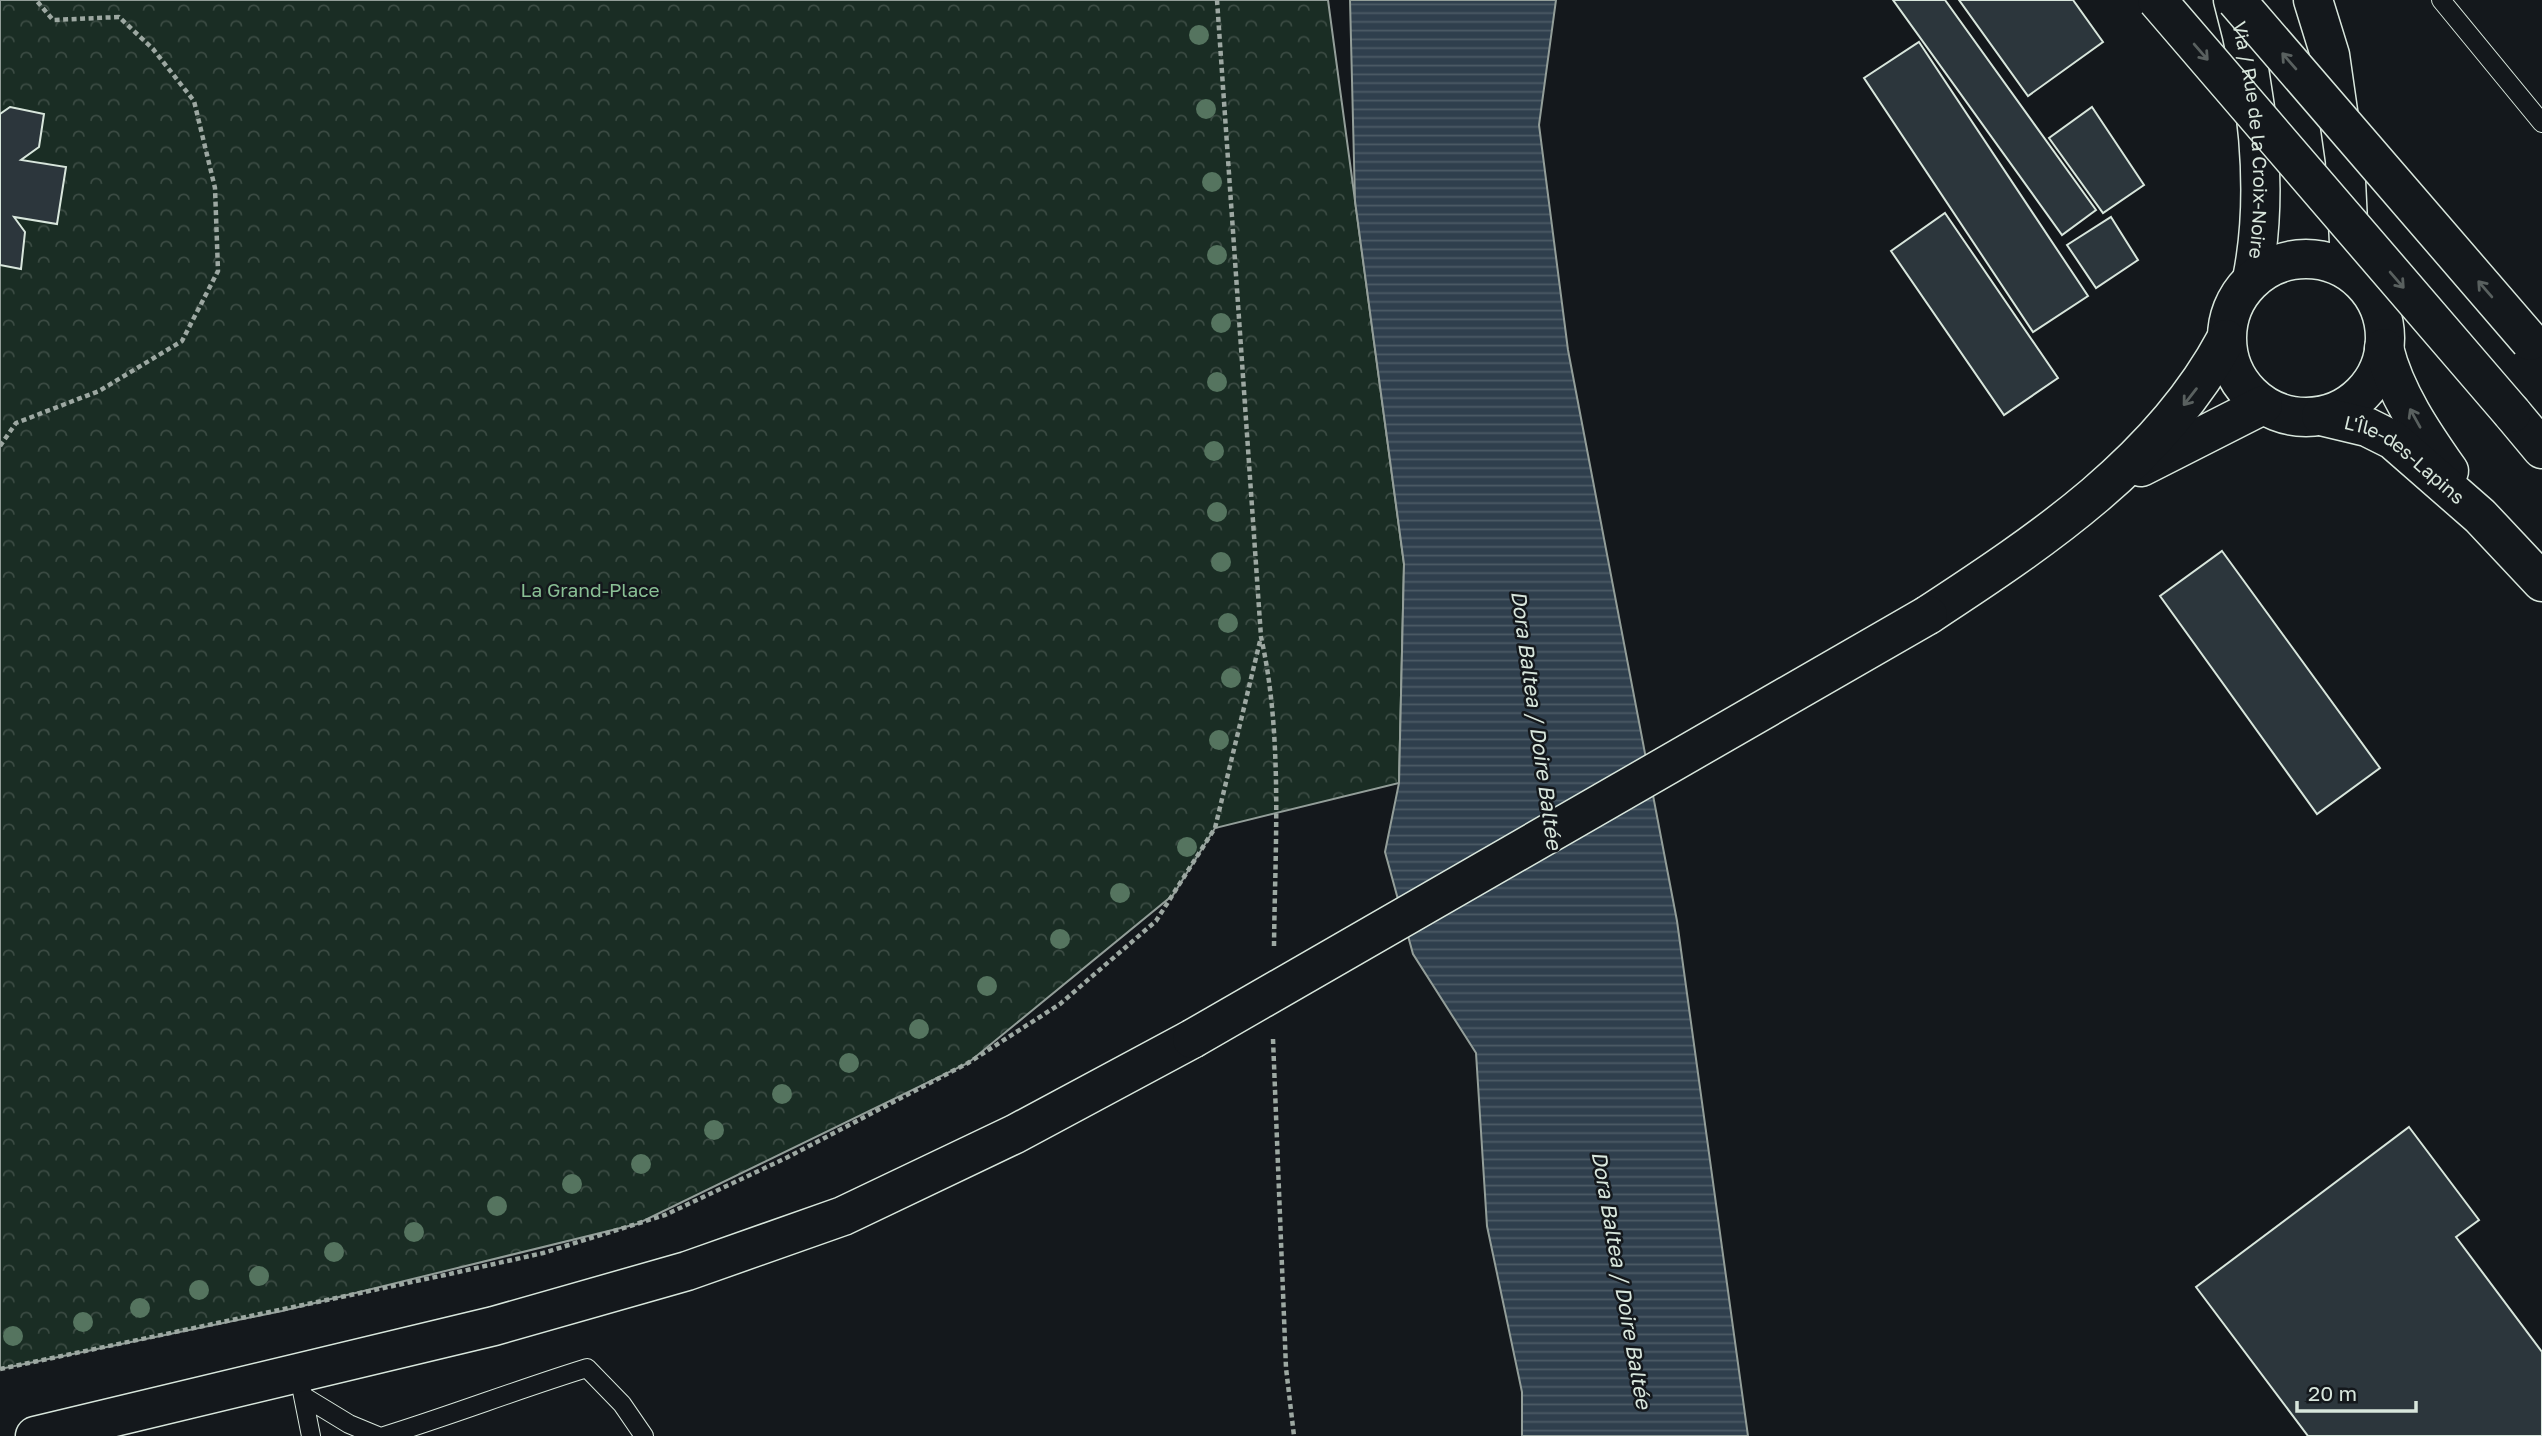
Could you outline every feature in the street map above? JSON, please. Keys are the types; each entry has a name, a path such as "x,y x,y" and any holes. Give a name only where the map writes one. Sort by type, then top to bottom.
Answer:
{"main road":[{"path":"2157,0 2542,449"},
{"path":"2235,0 2536,348"},
{"name":"Via / Rue de la Croix-Noire","path":"2235,0 2244,37 2259,166 2259,239 2252,279"},
{"path":"2313,0 2330,55 2345,160 2351,273"},
{"path":"2314,258 2333,263 2351,273 2365,285 2379,306 2385,329 2384,348 2376,374 2359,397 2342,409 2321,416 2303,417 2279,413 2263,405 2236,377 2229,358 2226,340 2233,304 2252,279 2270,267 2294,259 2314,258"},
{"path":"2098,493 2153,440 2192,396 2226,340"},
{"name":"L'Île-des-Lapins","path":"2384,348 2390,373 2427,440 2480,516"},
{"path":"35,1436 301,1385 688,1271 843,1216 1015,1134 1192,1039 1928,615 1983,579 2098,493 2164,453 2263,405"},
{"name":"L'Île-des-Lapins","path":"2321,416 2367,427 2393,440 2480,516 2542,582"}],"lane":[{"path":"2441,0 2542,123"},
{"path":"384,1436 439,1419 502,1394 587,1368 622,1404 644,1436"},
{"path":"301,1385 311,1436"},
{"path":"301,1385 349,1424 378,1436"}],"path":[{"path":"0,446 16,423 99,391 182,341 218,271 215,188 194,101 153,49 119,18 53,20 36,0"},
{"path":"1217,0 1261,637 1270,674 1274,751 1274,951"},
{"path":"0,1369 457,1273 542,1253 656,1218 786,1158 968,1063 1059,1004 1156,921 1215,828 1261,637"},
{"path":"1273,1034 1286,1368 1293,1436"}],"green space":[{"name":"La Grand-Place","path":"0,0 1328,0 1404,564 1399,783 1215,828 1173,895 968,1063 637,1224 282,1311 0,1369"}],"water":[{"name":"Dora Baltea / Doire Baltée","path":"1350,0 1556,0 1539,125 1568,350 1677,921 1748,1436 1522,1436 1522,1392 1487,1226 1476,1053 1413,954 1385,852 1399,783 1404,564 1355,201"}],"building":[{"path":"1893,0 1945,0 2096,210 2062,235"},
{"path":"1959,0 2073,0 2103,42 2028,96"},
{"path":"1919,42 2088,296 2033,332 1864,78"},
{"path":"10,107 44,114 39,147 21,160 66,167 57,224 14,217 25,232 21,269 0,265 0,114"},
{"path":"2092,107 2144,185 2103,213 2049,138"},
{"path":"1945,213 2058,378 2004,415 1891,251"},
{"path":"2111,217 2138,260 2096,288 2067,245"},
{"path":"2222,551 2380,768 2317,814 2160,596"},
{"path":"2409,1127 2479,1220 2456,1237 2542,1352 2542,1436 2308,1436 2196,1287"}]}
